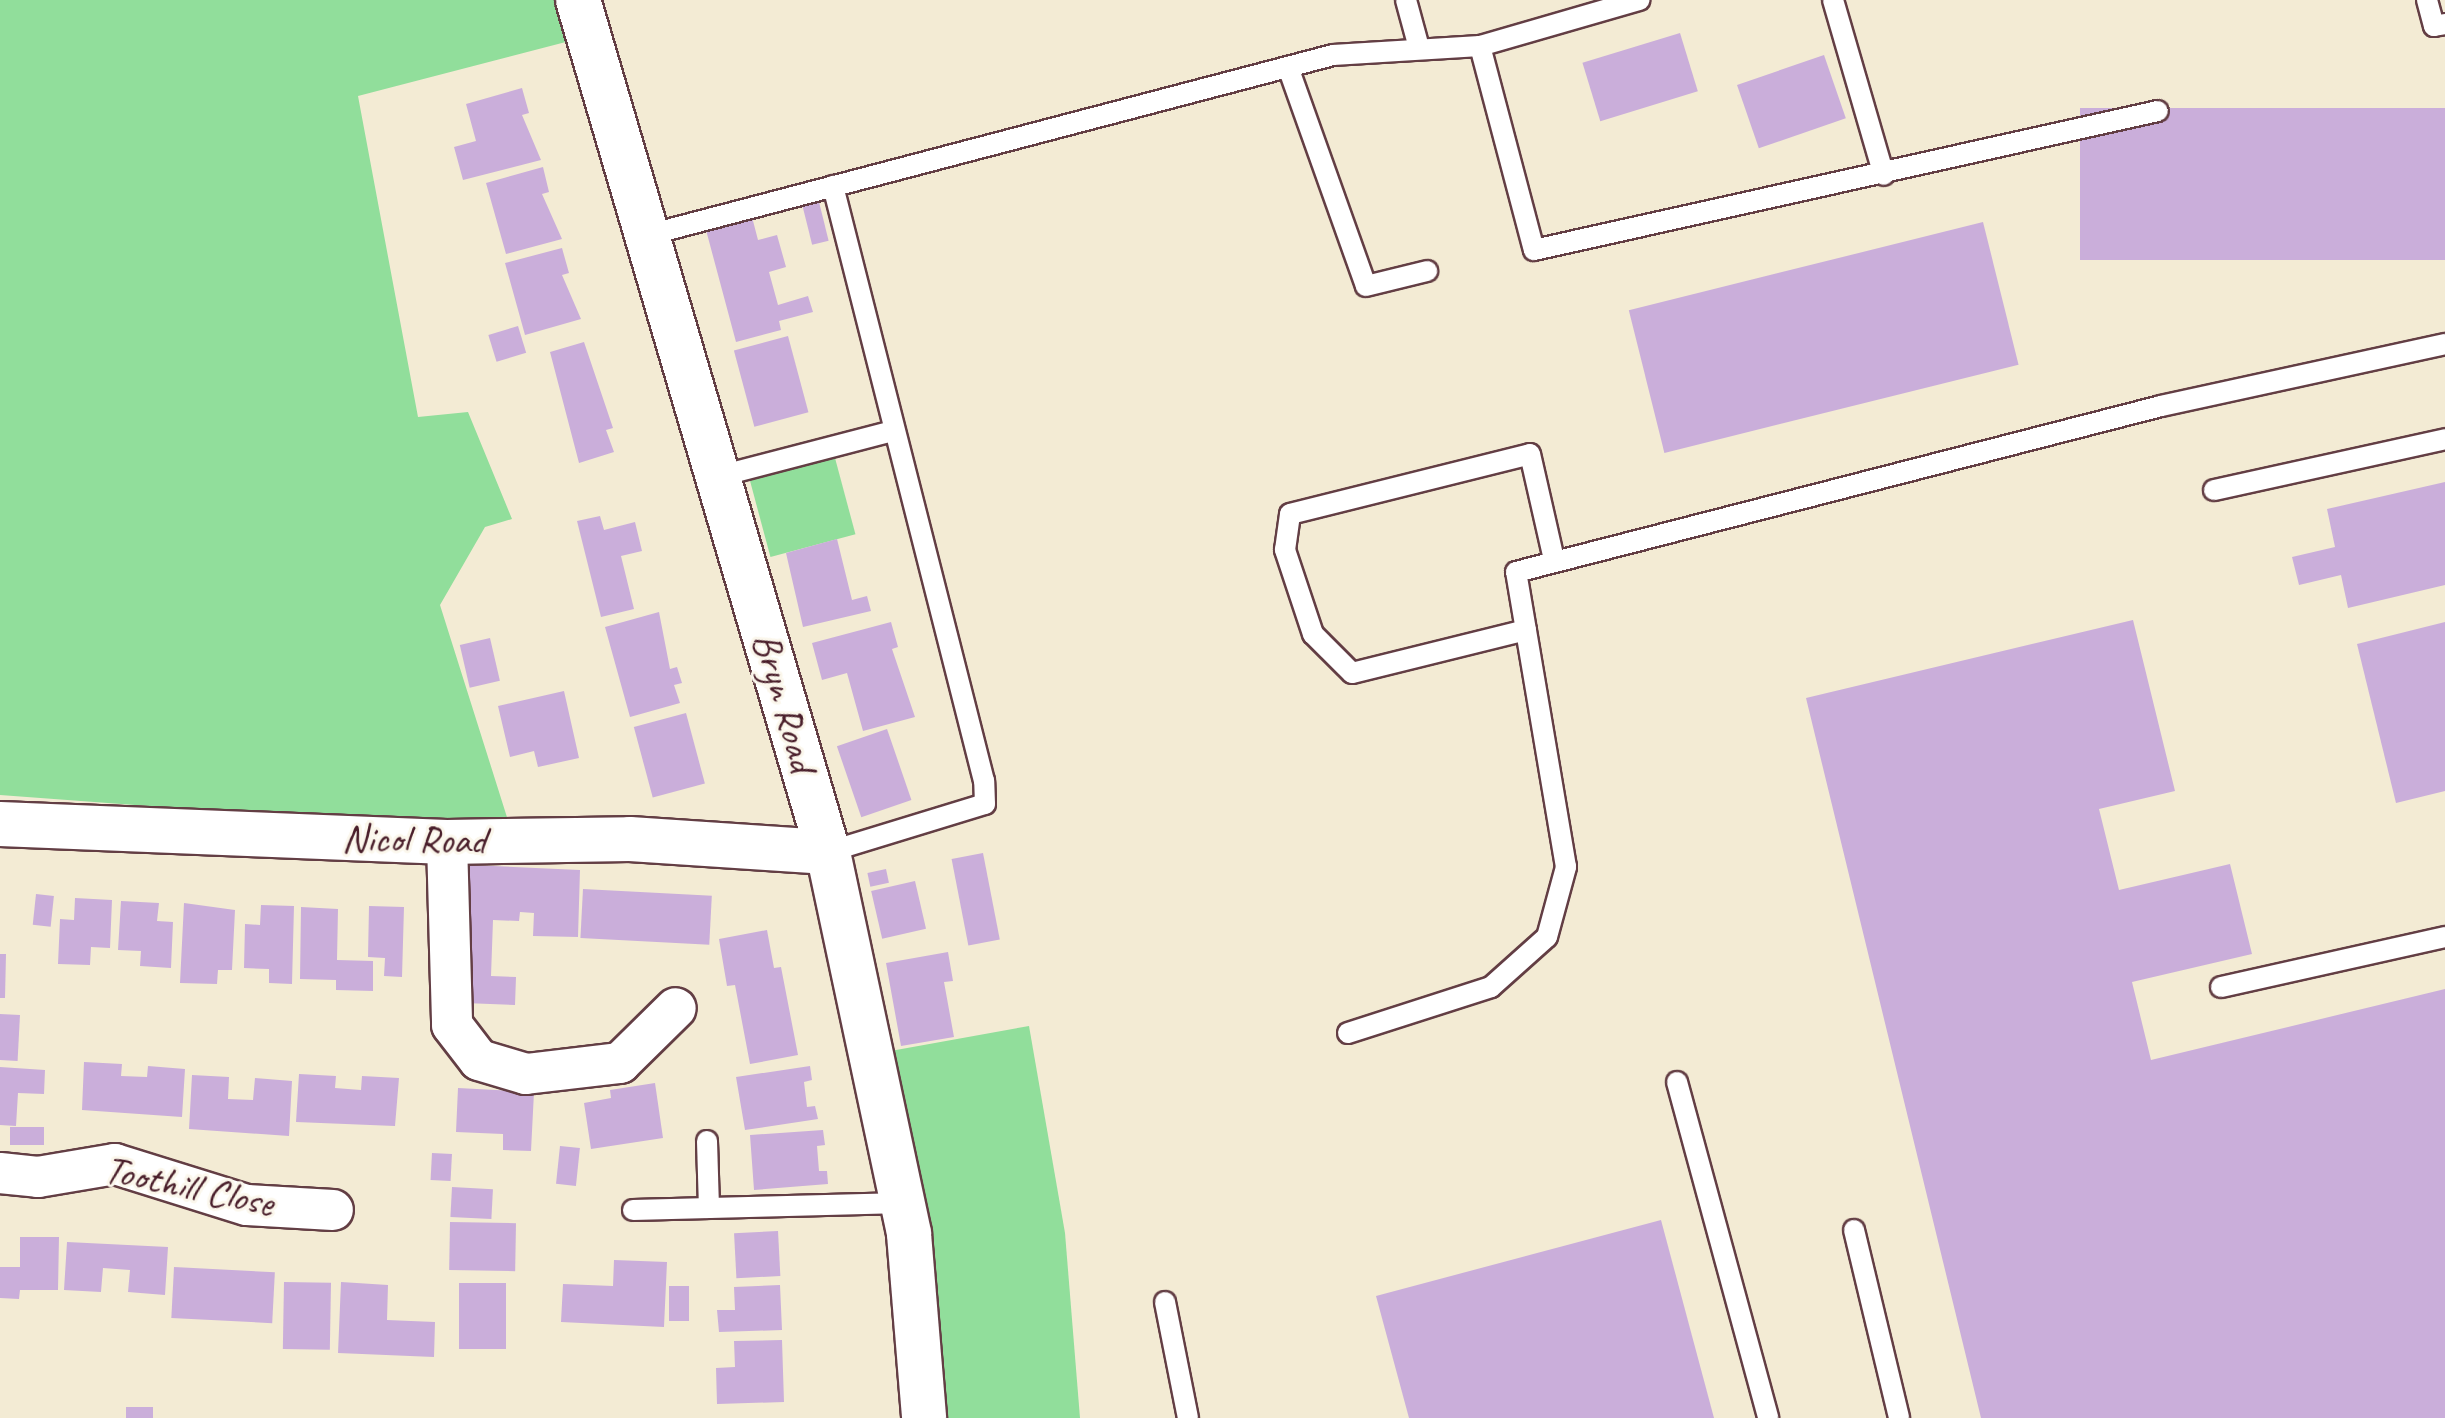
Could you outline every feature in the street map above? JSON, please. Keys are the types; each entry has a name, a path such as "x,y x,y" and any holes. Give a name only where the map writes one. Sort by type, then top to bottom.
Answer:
{"main road":[{"name":"Bryn Road","path":"578,0 828,852 903,1203 924,1418"},
{"name":"Nicol Road","path":"0,824 447,842 630,839 828,852"}],"street":[{"path":"447,842 452,1025 479,1060 526,1074 620,1063 676,1008"},
{"name":"Toothill Close","path":"0,1173 38,1177 115,1164 247,1205 336,1209"}],"lane":[{"path":"1406,0 1419,48"},
{"path":"648,235 1333,55 1480,46 1639,0"},
{"path":"1833,0 1884,175"},
{"path":"2427,0 2434,26 2445,24"},
{"path":"1480,46 1534,250 1884,175 2158,111"},
{"path":"1288,67 1366,286 1427,271"},
{"path":"828,852 985,804 984,781 833,186"},
{"path":"1348,1033 1491,987 1547,937 1566,867 1516,572 2161,406 2445,344"},
{"path":"720,476 893,431"},
{"path":"2214,490 2445,439"},
{"path":"1526,630 1352,673 1313,634 1285,550 1290,514 1530,454 1554,560"},
{"path":"2221,987 2445,937"},
{"path":"1677,1082 1768,1418"},
{"path":"707,1141 709,1208"},
{"path":"633,1210 903,1203"},
{"path":"1854,1230 1899,1418"},
{"path":"1165,1302 1188,1418"}],"green space":[{"path":"0,0 567,0 585,37 358,96 418,417 468,412 512,519 485,527 440,605 512,833 0,795"},
{"path":"835,458 855,534 770,557 750,481"},
{"path":"1029,1026 1065,1233 1080,1418 932,1418 885,1052"}],"building":[{"path":"1680,33 1698,91 1600,121 1582,63"},
{"path":"1824,55 1846,118 1759,148 1737,85"},
{"path":"522,88 529,113 522,115 541,160 463,180 454,147 476,141 466,104"},
{"path":"2080,108 2445,108 2445,260 2080,260"},
{"path":"543,167 549,192 542,194 562,239 506,254 486,183"},
{"path":"818,198 829,241 812,245 802,202"},
{"path":"752,217 758,240 777,235 786,267 769,272 778,305 808,296 813,312 779,321 781,330 736,342 706,230"},
{"path":"1983,222 2019,365 1664,453 1629,310"},
{"path":"562,248 569,273 562,275 581,319 525,335 505,263"},
{"path":"518,326 526,353 497,362 488,335"},
{"path":"788,336 808,412 754,427 734,350"},
{"path":"584,342 613,428 606,430 614,452 579,463 550,352"},
{"path":"2445,482 2445,585 2348,608 2341,575 2299,585 2292,557 2335,547 2327,509"},
{"path":"600,516 604,530 635,522 642,551 621,556 634,609 601,617 577,521"},
{"path":"837,539 852,600 867,596 871,611 803,627 786,553"},
{"path":"659,612 670,669 677,667 682,683 674,685 680,703 630,717 605,627"},
{"path":"2133,620 2175,791 2099,809 2119,890 2230,864 2252,954 2132,982 2151,1060 2445,989 2445,1418 1981,1418 1806,698"},
{"path":"891,622 898,647 892,649 915,717 863,731 847,673 822,680 812,643"},
{"path":"2445,622 2445,791 2396,803 2357,644"},
{"path":"490,638 500,681 470,688 460,645"},
{"path":"564,691 579,758 538,767 534,751 510,757 498,706"},
{"path":"686,713 705,784 653,797 634,727"},
{"path":"887,729 911,800 861,817 837,746"},
{"path":"983,853 1000,939 968,945 952,859"},
{"path":"470,865 580,870 578,937 533,936 534,913 520,912 519,921 493,920 491,976 516,977 515,1005 464,1003"},
{"path":"886,869 889,883 870,887 867,873"},
{"path":"915,881 926,929 882,939 871,891"},
{"path":"583,889 712,896 709,945 580,938"},
{"path":"36,894 54,896 51,927 33,925"},
{"path":"75,898 112,900 110,948 91,947 90,965 58,964 60,919 74,920"},
{"path":"121,901 159,903 157,921 173,922 171,968 140,966 141,951 118,950"},
{"path":"184,903 235,910 232,970 218,970 217,984 180,983"},
{"path":"261,905 294,906 292,984 269,983 269,969 244,968 245,924 260,925"},
{"path":"369,906 404,907 402,977 384,976 385,958 368,957"},
{"path":"301,907 338,909 337,960 373,961 373,991 336,990 336,980 300,979"},
{"path":"767,930 774,968 781,967 798,1055 750,1064 735,985 727,986 719,939"},
{"path":"948,952 953,981 944,982 954,1037 901,1046 886,963"},
{"path":"0,954 6,954 5,998 0,998"},
{"path":"0,1014 20,1015 18,1061 0,1060"},
{"path":"84,1062 122,1064 121,1076 147,1077 148,1066 185,1069 182,1117 82,1110"},
{"path":"810,1066 812,1080 804,1082 807,1107 815,1106 818,1119 745,1130 736,1077"},
{"path":"0,1067 45,1070 44,1094 18,1093 16,1126 0,1125"},
{"path":"299,1074 336,1076 335,1088 361,1090 362,1076 399,1078 395,1126 296,1122"},
{"path":"192,1075 229,1077 228,1099 253,1100 255,1078 292,1081 289,1136 189,1129"},
{"path":"655,1083 663,1138 591,1149 584,1103 611,1098 610,1090"},
{"path":"458,1088 534,1092 531,1151 503,1150 503,1134 456,1132"},
{"path":"10,1127 44,1127 44,1145 10,1145"},
{"path":"823,1130 825,1145 817,1146 819,1171 827,1171 828,1184 754,1190 750,1135"},
{"path":"560,1146 580,1148 576,1186 556,1184"},
{"path":"432,1153 452,1154 451,1181 431,1180"},
{"path":"452,1187 493,1189 491,1219 450,1217"},
{"path":"1661,1220 1714,1418 1409,1418 1376,1296"},
{"path":"450,1222 516,1223 515,1271 449,1270"},
{"path":"778,1231 780,1276 736,1278 734,1233"},
{"path":"20,1237 59,1237 58,1290 20,1290 19,1299 0,1298 0,1267 20,1267"},
{"path":"67,1242 168,1247 165,1295 128,1292 130,1270 103,1268 101,1292 64,1290"},
{"path":"614,1260 667,1262 664,1327 561,1322 563,1284 613,1286"},
{"path":"174,1267 275,1272 272,1323 171,1318"},
{"path":"284,1282 331,1283 330,1350 283,1349"},
{"path":"341,1282 388,1285 387,1320 435,1322 434,1357 338,1353"},
{"path":"459,1283 506,1283 506,1349 459,1349"},
{"path":"780,1285 782,1330 719,1332 717,1310 735,1310 734,1287"},
{"path":"669,1286 689,1286 689,1321 669,1321"},
{"path":"782,1340 784,1402 717,1404 716,1368 735,1367 734,1341"},
{"path":"126,1407 153,1407 153,1418 126,1418"}]}
